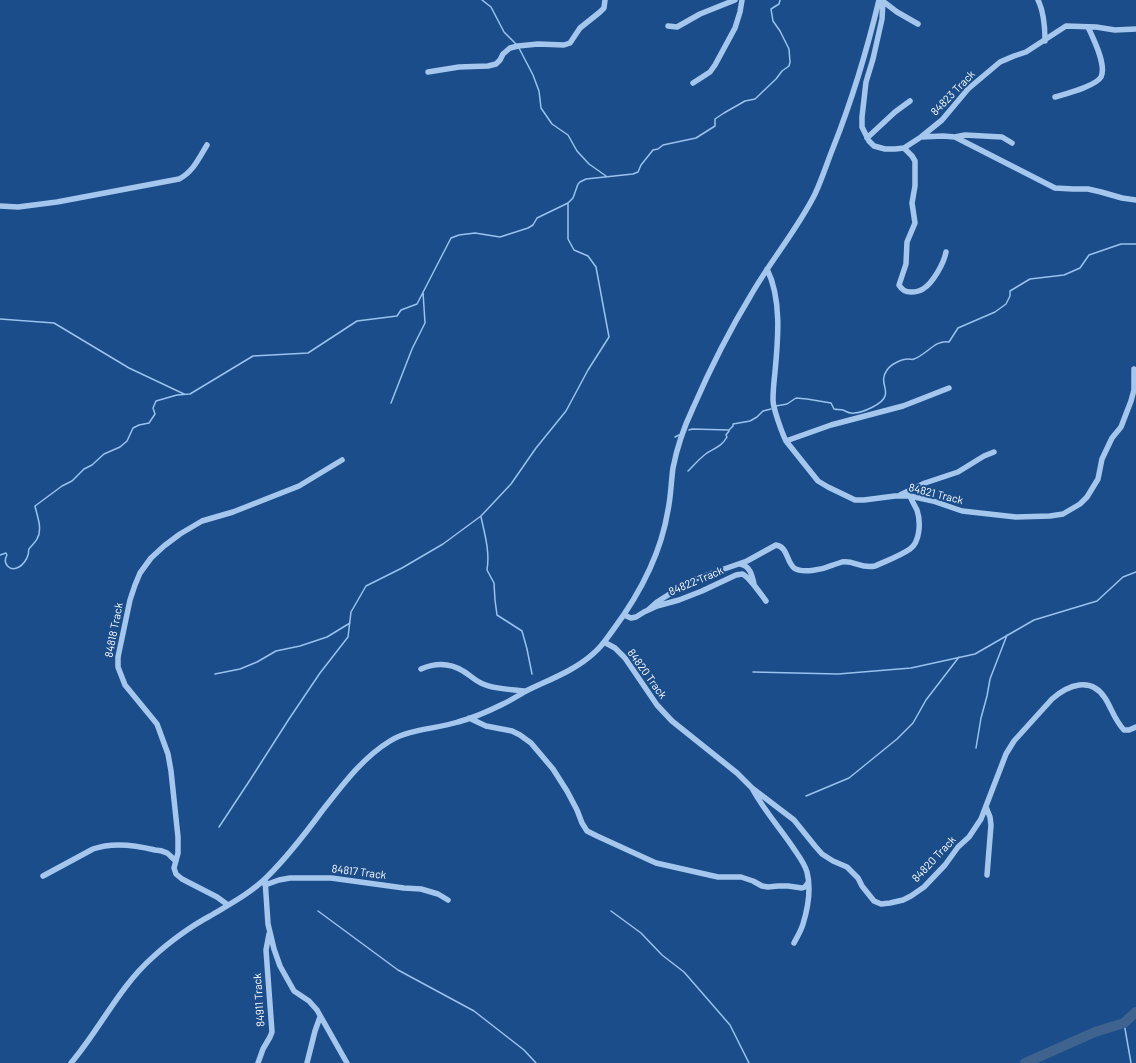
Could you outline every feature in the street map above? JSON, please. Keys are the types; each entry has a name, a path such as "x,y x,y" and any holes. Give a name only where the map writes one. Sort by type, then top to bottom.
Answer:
{"street":[{"path":"428,72 459,67 488,66 496,64 503,54 510,48 518,46 538,44 564,45 570,43 580,28 604,8 605,0"},
{"path":"668,26 677,27 705,12 735,0"},
{"path":"693,83 710,72 715,66 735,28 742,0"},
{"path":"1038,0 1044,19 1045,41"},
{"path":"882,1 918,24"},
{"path":"882,1 882,19 866,82 862,109 862,126 867,138 874,146 885,149 904,148 915,161 915,186 912,204 915,222 907,242 906,264 899,285 901,288 904,291 912,292 920,291 925,288 939,269 945,258 946,252"},
{"path":"71,1063 93,1035 121,993 153,956 187,930 265,882 347,779 369,757 389,741 404,734 458,722 501,706 526,691 576,666 595,653 604,642 624,615 653,564 661,541 668,511 673,470 681,438 692,410 752,292 789,237 817,190 842,126 872,26 882,1"},
{"name":"84823 Track","path":"904,148 921,137 942,120 968,89 1000,62 1026,52 1066,26 1116,30 1136,29"},
{"path":"1055,97 1089,86 1101,78 1102,63 1088,27"},
{"path":"867,138 895,112 910,101"},
{"path":"921,137 955,137 965,135 1002,137 1012,143"},
{"path":"955,137 1055,188 1088,189 1136,200"},
{"path":"0,206 18,207 57,202 180,179 193,168 207,145"},
{"name":"84821 Track","path":"767,269 773,284 777,310 777,357 773,401 782,434 818,481 855,500 910,496 932,501 962,511 1016,517 1063,514 1080,504 1087,497 1098,479 1102,459 1112,438 1121,426 1131,402 1134,390 1134,369"},
{"path":"786,441 831,425 903,406 949,388"},
{"path":"1131,402 1136,397"},
{"path":"900,496 925,483 958,472 984,456 994,452"},
{"name":"84818 Track","path":"228,905 218,897 182,879 176,874 174,868 178,853 177,828 168,754 157,724 124,684 118,667 119,650 130,600 140,573 151,558 180,534 202,521 233,512 299,486 342,460"},
{"path":"648,610 657,602 690,581 739,564 776,545 784,549 791,564 795,568 801,570 812,570 832,566 842,562 850,562 864,567 875,566 909,550 917,537 919,523 917,511 910,496"},
{"path":"739,564 743,564 749,568 754,584"},
{"name":"84822 Track","path":"624,615 631,618 636,617 648,610 696,594 736,575 742,574 754,584 766,602"},
{"name":"84820 Track","path":"604,642 615,648 624,658 657,706 672,721 737,773 752,788 794,820 822,854 847,867 858,878 862,886 874,901 881,904 903,900 924,887 945,865 958,847 969,837 975,829 986,807 1006,754 1014,741 1057,694 1081,684 1097,688 1106,698 1114,716 1124,730 1129,730 1136,727"},
{"path":"421,669 428,666 450,665 477,681 489,686 526,691"},
{"path":"469,718 486,726 512,731 531,742 553,769 567,791 587,831 597,836 656,863 718,877 741,877 768,887 778,886 802,888 808,883"},
{"path":"752,788 761,804 803,863 807,872 809,892 803,924 794,944"},
{"path":"986,807 991,825 987,874"},
{"path":"43,876 93,849 108,845 132,846 158,850 168,853 176,861"},
{"name":"84817 Track","path":"265,882 290,878 331,878 421,889 438,894 448,900"},
{"path":"265,882 270,934 280,966 294,991 309,1001 317,1010 347,1063"},
{"name":"84911 Track","path":"258,1063 262,1049 272,1032 266,950 270,934"},
{"path":"307,1063 320,1017"}],"waterway":[{"path":"482,0 491,7 504,32 517,45"},
{"path":"0,555 6,553 6,564 10,568 16,568 22,565 25,562 29,549 36,540 40,531 35,506 62,486 72,481 84,469 92,465 104,454 120,447 127,441 133,428 149,423 155,414 153,408 156,401 177,395 190,394 253,356 308,353 357,321 397,316 401,310 417,304 451,238 459,235 475,233 500,237 528,228 533,225 537,218 568,203 573,198 580,182 586,179 633,174 638,172 641,165 653,150 658,149 663,145 696,138 715,126 715,119 724,113 745,101 755,99 776,79 782,71 789,66 789,49 773,21 771,9 779,4 780,0"},
{"path":"519,48 533,75 539,91 541,108 552,124 568,135 577,151 589,164 606,176"},
{"path":"219,827 320,673 348,637 351,612 366,586 402,568 443,544 481,516 511,484 536,448 566,411 588,370 609,337 596,267 588,256 574,250 568,239 568,203"},
{"path":"776,406 787,404 796,398 831,403 834,409 850,413 858,413 867,410 880,402 885,396 884,378 887,370 891,366 897,362 918,357 935,345 949,342 958,328 995,312 1006,304 1010,296 1010,291 1030,279 1064,275 1080,268 1089,255 1121,244 1136,244"},
{"path":"391,403 412,349 425,323 423,292"},
{"path":"0,319 54,323 129,368 184,394"},
{"path":"689,430 729,430 733,424 750,421 763,411 771,409"},
{"path":"688,471 699,459 723,443 729,430"},
{"path":"675,437 679,435"},
{"path":"481,517 487,550 487,570 494,583 497,615 522,631 532,674"},
{"path":"753,672 838,674 911,668 975,654 1034,620 1097,601 1123,577 1136,572"},
{"path":"215,674 240,669 257,662 276,651 300,646 327,637 350,623"},
{"path":"976,748 990,679 1007,635"},
{"path":"806,796 849,778 897,739 913,723 926,700 959,657"},
{"path":"318,911 398,970 474,1011 524,1050 536,1063"},
{"path":"611,911 641,933 662,955 684,972 730,1025 749,1063"},
{"path":"1025,1063 1095,1032 1124,1023 1136,1012"},
{"path":"1124,1023 1131,1063"}]}
